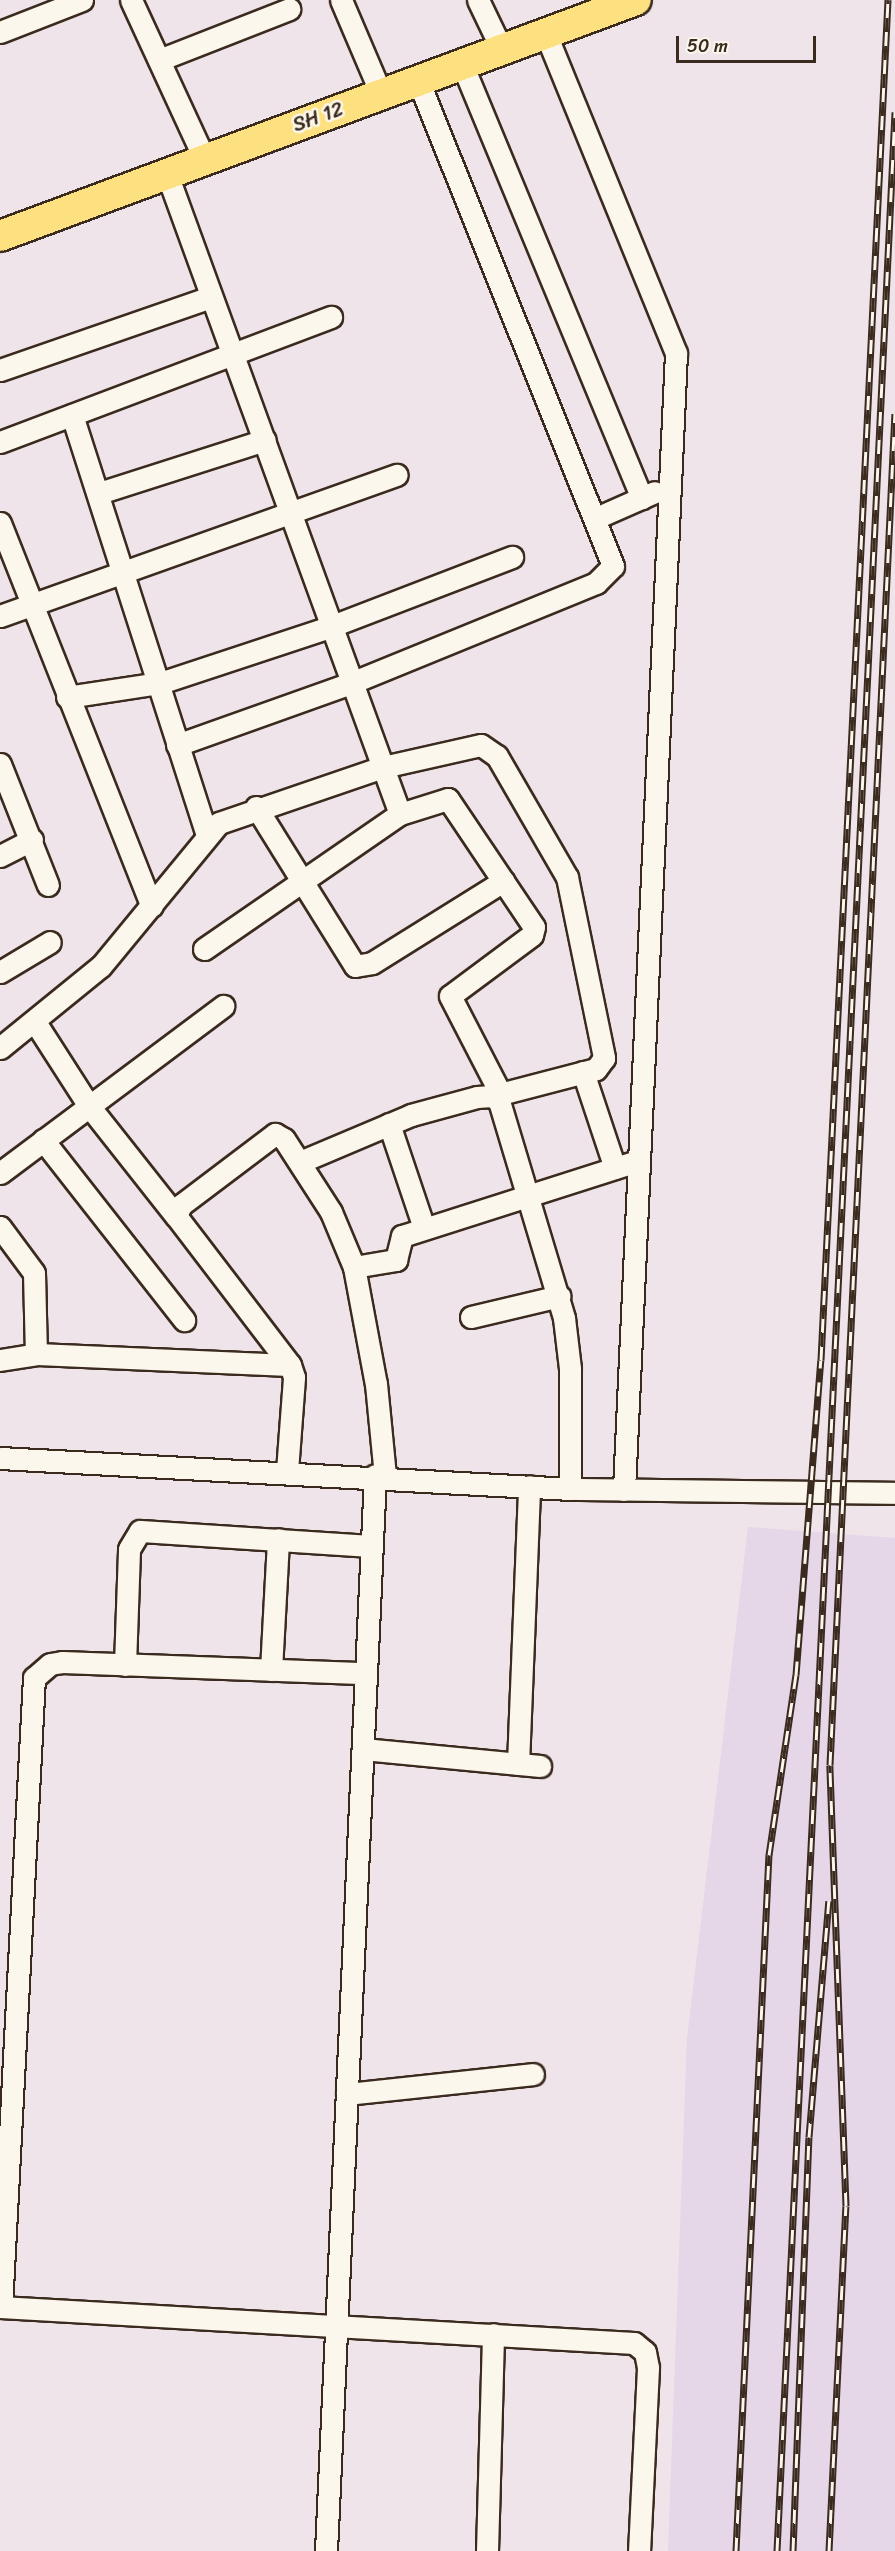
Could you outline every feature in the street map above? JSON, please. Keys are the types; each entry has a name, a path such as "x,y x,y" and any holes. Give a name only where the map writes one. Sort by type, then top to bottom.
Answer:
{"highway":[{"name":"SH 12","path":"0,236 204,158 636,0"}],"street":[{"path":"0,32 82,0"},
{"path":"130,0 204,158"},
{"path":"341,0 381,94"},
{"path":"478,0 501,50"},
{"path":"159,60 289,9"},
{"path":"545,32 675,341 624,1490"},
{"path":"462,64 642,498"},
{"path":"177,746 351,683 606,577 613,566 596,518 418,80"},
{"path":"167,174 232,355 293,513 351,683 400,814"},
{"path":"0,370 211,297"},
{"path":"0,442 331,317"},
{"path":"72,416 124,568 177,746 207,835"},
{"path":"99,493 265,440"},
{"path":"0,616 124,568 293,513 397,475"},
{"path":"596,518 669,486"},
{"path":"0,523 67,697 152,906"},
{"path":"67,697 160,683 332,626 512,557"},
{"path":"0,1048 35,1022 101,966 152,906 207,835 232,815 383,766 481,745 496,756 550,844 570,888 604,1058 601,1066 389,1124 300,1162"},
{"path":"1,767 48,885"},
{"path":"204,949 303,878 400,814 448,799 531,919 532,935 481,969 449,1002 502,1109 526,1196 560,1296 570,1368 570,1489"},
{"path":"256,807 303,878 348,958 363,968 503,881"},
{"path":"0,856 32,840"},
{"path":"0,972 50,942"},
{"path":"0,1173 223,1006"},
{"path":"35,1022 88,1106 290,1365 294,1377 288,1471"},
{"path":"583,1072 615,1168"},
{"path":"389,1124 424,1228"},
{"path":"176,1216 181,1205 271,1136 284,1139 331,1212 354,1267 376,1384 380,1475 372,1546 326,2551"},
{"path":"44,1140 184,1320"},
{"path":"354,1267 396,1260 399,1238 424,1228 637,1161"},
{"path":"0,1227 34,1273 36,1354"},
{"path":"471,1317 560,1296"},
{"path":"0,1360 36,1354 290,1365"},
{"path":"0,1458 380,1475 570,1489 895,1493"},
{"path":"518,1764 530,1486"},
{"path":"125,1665 129,1549 140,1531 372,1546"},
{"path":"271,1670 278,1539"},
{"path":"366,1673 50,1664 34,1678 30,1694 1,2307 493,2334 620,2338 645,2352 639,2551"},
{"path":"363,1749 540,1766"},
{"path":"347,2094 533,2074"},
{"path":"487,2551 493,2334"}],"shaded area":[{"path":"748,1527 895,1538 895,2551 668,2551 687,2039"}],"railway":[{"path":"736,2551 769,1855 796,1675 821,1360 888,0"},
{"path":"777,2551 895,112"},
{"path":"829,2551 846,2206 830,1765 895,414"},
{"path":"793,2551 809,2137 829,1901"}]}
